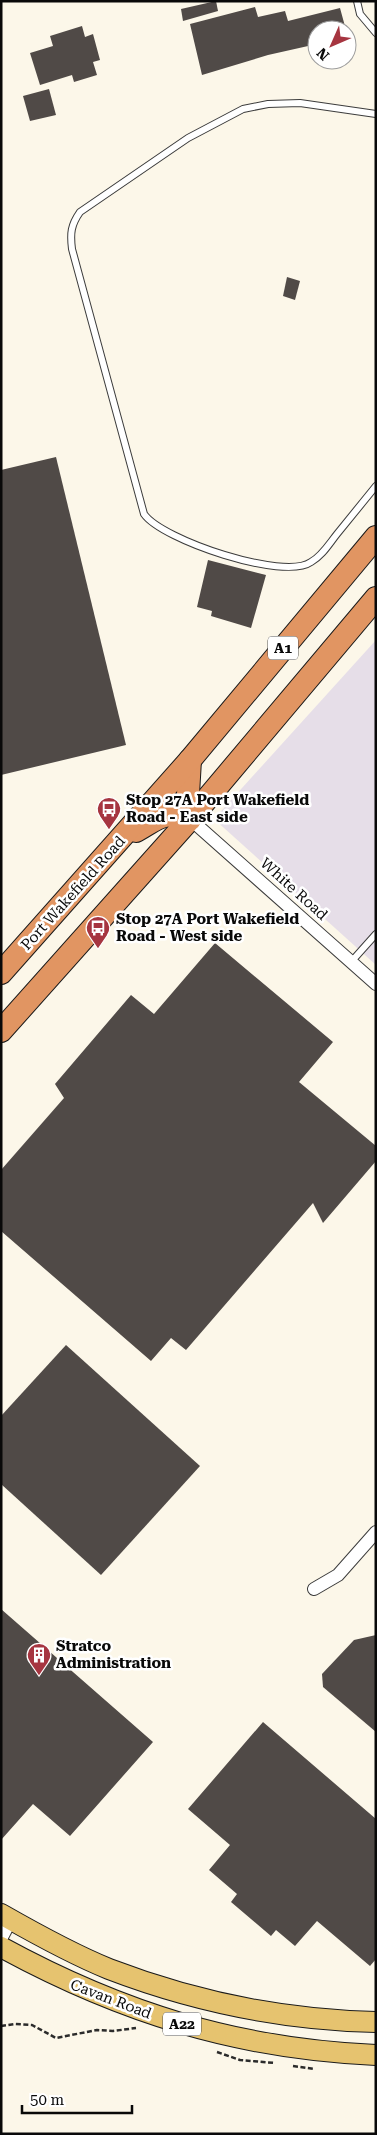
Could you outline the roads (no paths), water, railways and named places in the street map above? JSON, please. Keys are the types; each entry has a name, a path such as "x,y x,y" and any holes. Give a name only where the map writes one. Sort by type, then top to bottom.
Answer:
{"highway":[{"name":"Port Wakefield Road","path":"1,973 190,760 376,537"},
{"name":"A1","path":"1,1030 190,819 376,598"},
{"path":"118,841 160,816 171,814 190,819 188,794 190,760"}],"main road":[{"name":"Cavan Road","path":"6,1917 63,1948 108,1968 160,1986 254,2010 292,2016 376,2022"},
{"name":"Cavan Road","path":"1,1947 52,1975 98,1995 160,2018 205,2031 328,2053 376,2055"}],"street":[{"name":"White Road","path":"190,819 376,984"},
{"path":"314,1589 338,1575 376,1532"},
{"name":"Cavan Road","path":"1,1939 6,1917"}],"lane":[{"path":"357,1 360,14 376,33"},
{"path":"376,114 300,103 268,104 243,109 188,138 80,212 72,223 70,235 72,249 144,514 155,526 214,552 242,560 288,568 302,567 312,562 323,552 376,486"},
{"path":"351,962 376,934"}],"place":[{"name":"Stop 27A Port Wakefield Road - East side","path":"109,830"},
{"name":"Stop 27A Port Wakefield Road - West side","path":"98,949"},
{"name":"Stratco Administration","path":"39,1676"}]}
